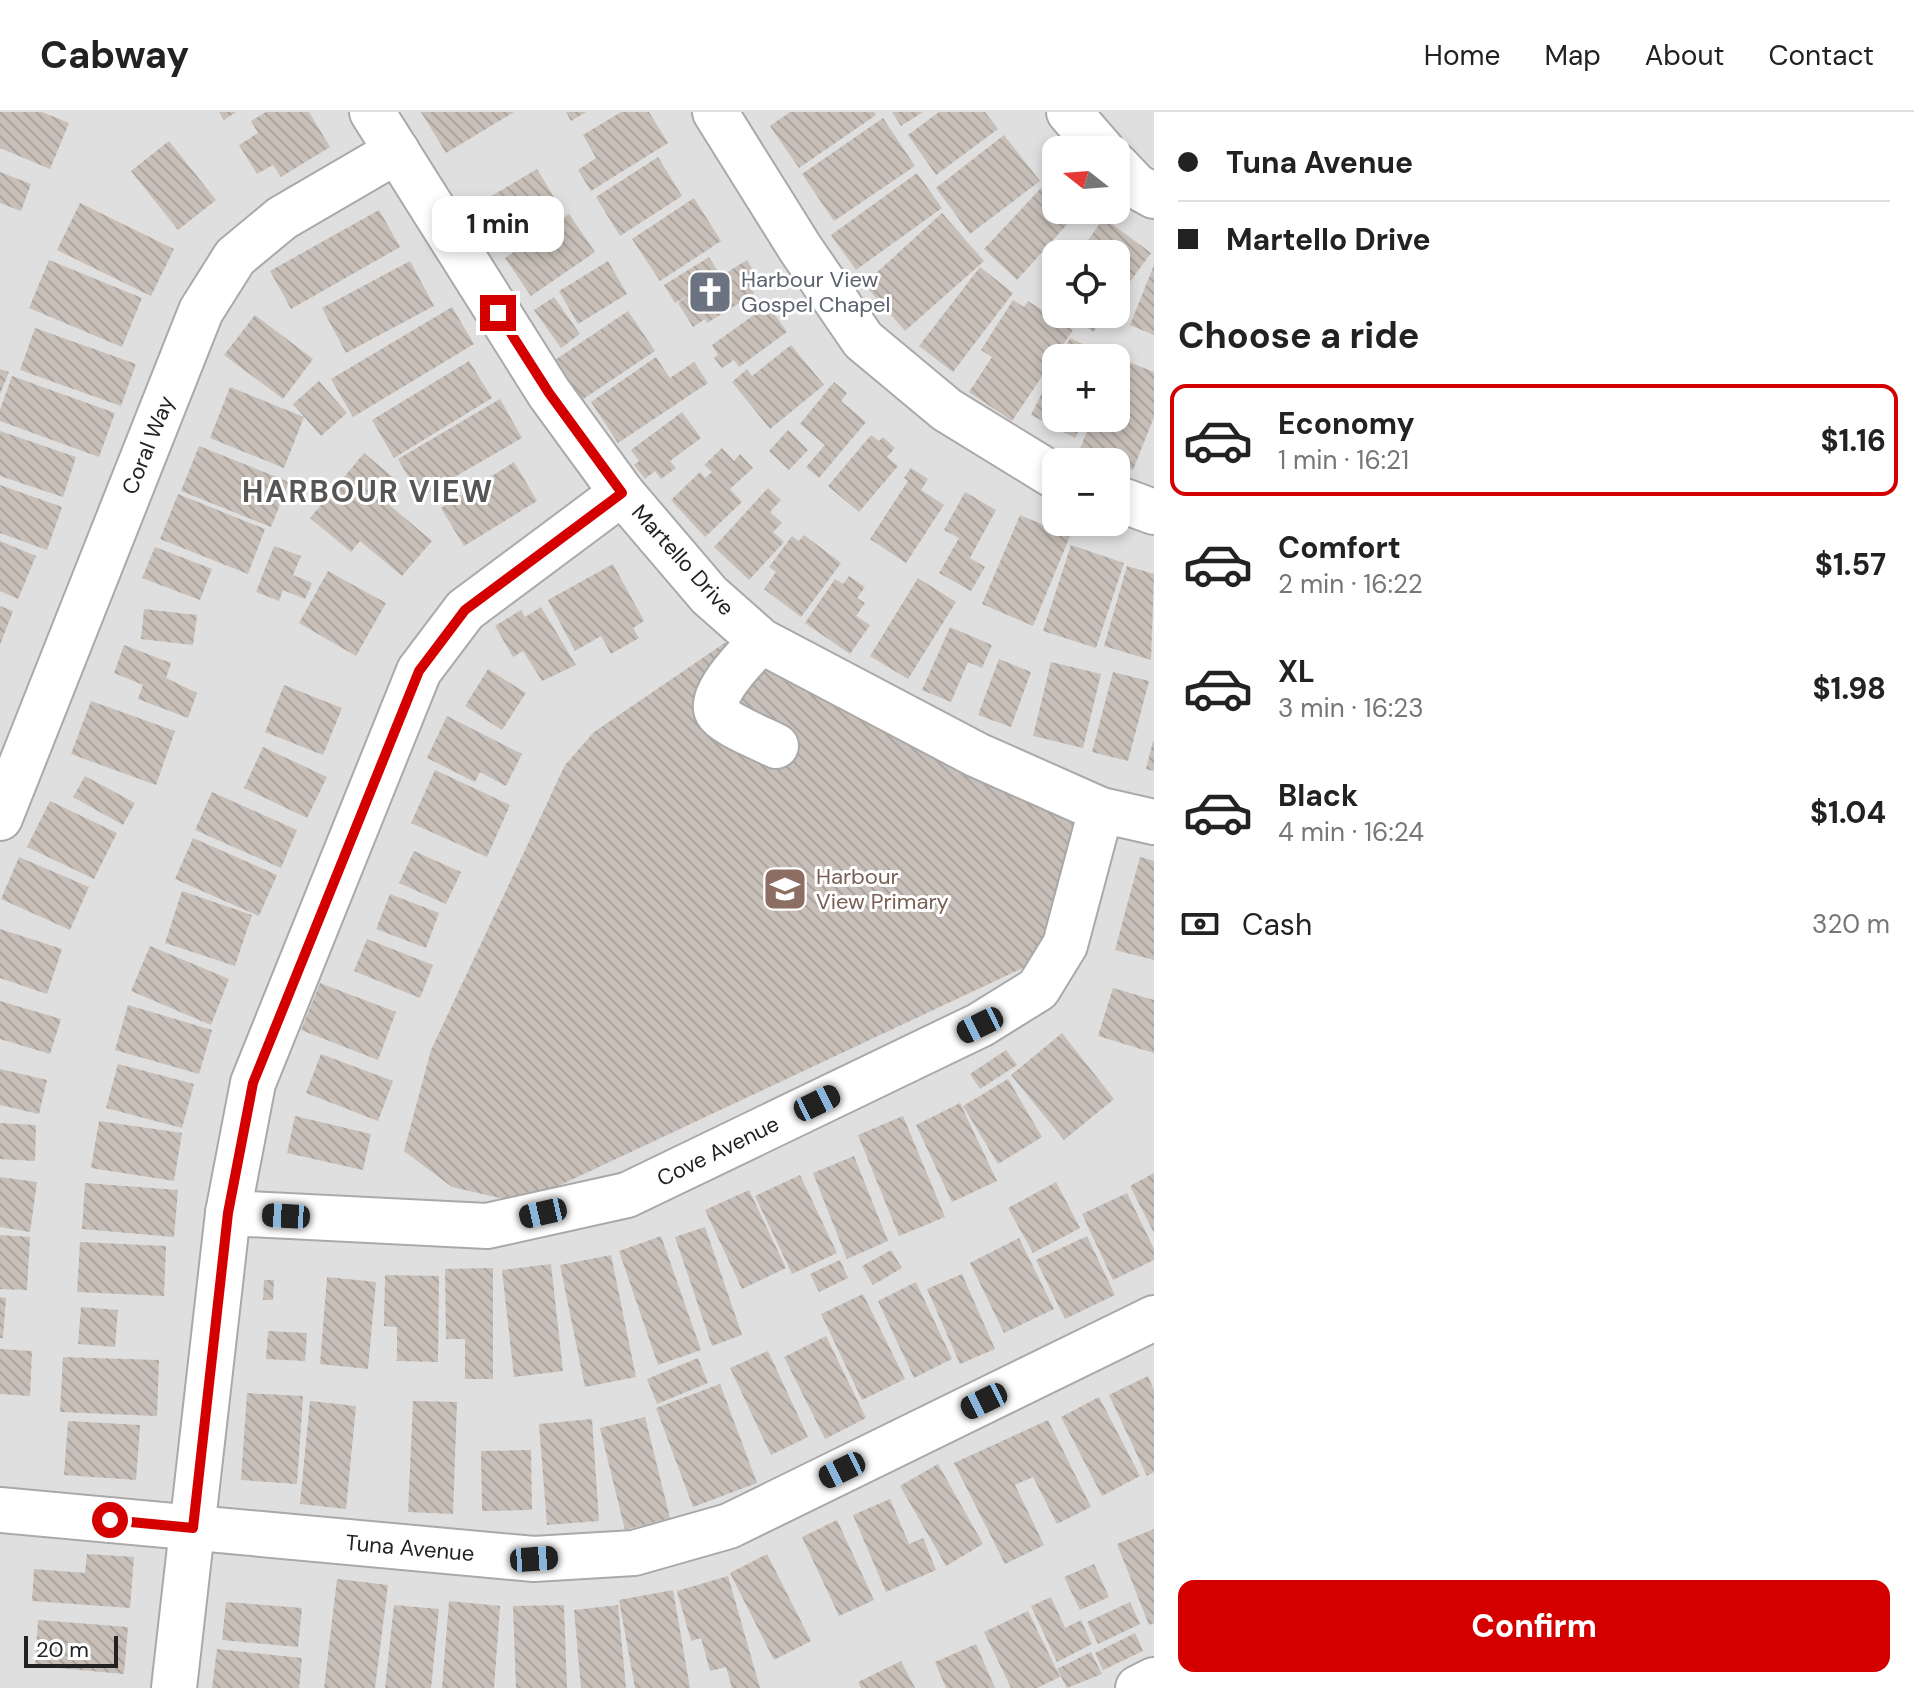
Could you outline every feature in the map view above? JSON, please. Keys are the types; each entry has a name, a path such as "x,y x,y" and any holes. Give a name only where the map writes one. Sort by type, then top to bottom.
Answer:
{"street":[{"name":"Martello Drive","path":"372,112 549,393 622,493 709,595 761,641 977,755 1101,810 1154,822"},
{"path":"715,112 800,248 863,340 947,410 1042,468"},
{"path":"1069,112 1090,136"},
{"name":"Coral Way","path":"0,818 201,311 235,257 270,228 397,151"},
{"path":"1130,180 1154,196"},
{"path":"174,1688 228,1213 253,1083 419,671 465,610 622,493"},
{"path":"1130,503 1154,512"},
{"path":"761,641 727,680 715,700 716,712 724,720 776,746"},
{"name":"Cove Avenue","path":"228,1213 487,1226 627,1195 980,1025 1038,989 1065,945 1101,810"},
{"name":"Tuna Avenue","path":"0,1510 534,1559 634,1553 729,1526 1154,1318"},
{"path":"1138,1688 1154,1680"}],"shaded area":[{"name":"HARBOUR VIEW","path":"0,112 1154,112 1154,1688 0,1688"}],"building":[{"path":"0,112 42,112 69,123 50,169 0,148"},
{"path":"219,112 236,112 224,120"},
{"path":"266,112 309,112 330,147 281,177 273,165 257,174 239,145 258,133 251,121"},
{"path":"421,112 514,112 446,153"},
{"path":"566,112 586,112 571,121"},
{"path":"621,112 649,112 668,143 591,191 578,170 596,158 583,135"},
{"path":"790,112 874,112 876,115 799,168 770,126"},
{"path":"892,112 923,112 901,126"},
{"path":"939,112 985,112 998,129 936,175 908,135"},
{"path":"883,118 915,166 834,221 802,174"},
{"path":"1004,135 1040,181 970,234 936,188"},
{"path":"169,141 216,200 178,230 131,171"},
{"path":"658,157 682,196 620,236 596,197"},
{"path":"537,169 561,209 502,245 478,204"},
{"path":"0,172 31,184 21,211 0,203"},
{"path":"917,173 942,208 856,270 831,235"},
{"path":"1042,187 1042,224 1067,224 1053,240 1042,240 1042,252 1017,280 984,249"},
{"path":"694,198 721,241 660,281 632,239"},
{"path":"80,203 174,249 151,296 57,250"},
{"path":"379,210 400,247 291,309 270,271"},
{"path":"942,213 984,261 905,331 864,284"},
{"path":"569,214 595,252 531,296 505,258"},
{"path":"1100,224 1112,224 1151,253 1130,282 1130,240 1088,240"},
{"name":"Harbour View Gospel Chapel","path":"709,257 721,276 747,260 761,283 752,289 754,294 707,323 705,319 693,327 678,303 690,295 675,303 664,285"},
{"path":"49,260 142,298 122,347 29,308"},
{"path":"410,261 434,306 346,353 322,308"},
{"path":"608,261 627,294 578,324 559,291"},
{"path":"1154,265 1154,335 1130,325"},
{"path":"980,267 1013,293 953,372 919,346"},
{"path":"554,297 580,334 561,348 534,310"},
{"path":"1013,300 1024,307 1028,301 1042,310 1042,328 1073,330 1064,344 1042,344 1042,376 1012,421 969,392 992,357 981,350"},
{"path":"768,305 787,332 739,367 734,360 722,368 714,358 718,355 712,345"},
{"path":"452,307 474,344 353,417 331,379"},
{"path":"628,311 655,351 582,400 555,360"},
{"path":"255,315 313,359 283,399 224,355"},
{"path":"35,328 136,364 121,406 20,370"},
{"path":"1070,338 1083,344 1067,344"},
{"path":"791,345 824,385 770,429 732,382 747,369 752,376"},
{"path":"656,357 670,378 694,362 708,383 618,443 591,402"},
{"path":"469,361 492,398 394,458 372,420"},
{"path":"1130,363 1154,372 1154,417 1133,470 1130,469 1130,448 1080,448 1087,432 1130,432"},
{"path":"0,369 9,372 0,394"},
{"path":"12,376 115,413 99,457 0,421 0,410"},
{"path":"319,381 347,413 321,436 293,404"},
{"path":"834,382 847,393 841,401 866,422 819,478 806,467 825,445 800,424"},
{"path":"230,387 304,417 284,468 210,438"},
{"path":"1042,393 1042,421 1031,415"},
{"path":"500,399 522,438 420,497 398,459"},
{"path":"682,412 701,438 670,461 676,468 661,479 655,471 645,479 634,465 639,461 631,450"},
{"path":"788,430 808,450 789,470 769,451"},
{"path":"0,431 76,457 63,497 0,476"},
{"path":"1064,432 1078,432 1075,438"},
{"path":"871,435 879,441 883,437 895,448 887,457 898,466 859,512 828,486"},
{"path":"199,446 289,482 271,527 181,491"},
{"path":"722,448 734,461 740,454 753,468 730,489 742,502 705,537 671,500 700,472 705,478 712,472 704,465"},
{"path":"364,453 395,479 380,497 432,541 402,576 360,541 351,552 310,518"},
{"path":"514,462 537,501 464,546 441,508"},
{"path":"911,468 928,479 921,490 944,505 906,563 870,539 908,481 904,478"},
{"path":"0,485 62,507 47,550 0,533"},
{"path":"768,488 781,500 770,512 782,523 773,532 784,542 749,580 714,547"},
{"path":"965,492 996,510 970,558 985,567 971,591 939,573 959,538 944,530"},
{"path":"178,494 265,529 248,574 160,539"},
{"path":"1020,515 1042,524 1042,536 1070,536 1033,626 982,604"},
{"path":"804,535 841,563 801,617 764,589 776,572 769,567 792,536 799,541"},
{"path":"0,541 36,556 18,599 0,591"},
{"path":"1071,545 1124,563 1096,648 1043,631"},
{"path":"274,546 301,556 293,575 312,583 305,599 283,590 279,601 256,592"},
{"path":"155,547 212,569 200,600 142,578"},
{"path":"613,564 644,621 633,628 639,638 611,654 601,636 575,651 548,600"},
{"path":"1127,566 1154,574 1151,660 1104,646"},
{"path":"328,571 386,603 356,656 299,623"},
{"path":"849,576 865,587 857,598 865,603 856,616 870,625 850,654 805,623 835,579 843,584"},
{"path":"918,578 956,602 908,679 870,656"},
{"path":"0,606 13,611 0,645"},
{"path":"541,607 576,665 542,681 523,651 513,657 495,626 521,610 525,617"},
{"path":"144,609 197,615 193,645 141,639"},
{"path":"950,627 992,645 982,668 968,662 951,702 922,690"},
{"name":"Harbour View Primary","path":"726,642 1085,819 1042,959 522,1203 452,1187 404,1151 431,1050 565,765 594,732"},
{"path":"124,645 171,663 166,678 197,693 188,718 138,699 143,685 114,673"},
{"path":"999,659 1031,672 1011,727 978,715"},
{"path":"1051,662 1101,674 1083,748 1033,736"},
{"path":"488,669 526,693 502,730 465,706"},
{"path":"1113,672 1149,681 1128,761 1092,752"},
{"path":"284,685 342,708 323,755 265,732"},
{"path":"91,701 175,731 156,785 71,754"},
{"path":"447,716 522,754 506,786 480,772 475,782 427,758"},
{"path":"1154,742 1154,771 1146,769"},
{"path":"263,747 327,777 307,818 244,788"},
{"path":"435,770 510,805 487,857 411,823"},
{"path":"85,776 135,803 123,825 73,797"},
{"path":"212,792 297,830 281,868 195,830"},
{"path":"50,801 117,833 94,879 27,847"},
{"path":"193,838 277,875 259,916 175,879"},
{"path":"414,851 461,872 446,904 399,883"},
{"path":"19,857 89,887 70,930 1,899"},
{"path":"1140,857 1154,861 1154,960 1115,950"},
{"path":"182,891 252,915 235,966 165,943"},
{"path":"390,894 439,913 426,948 376,929"},
{"path":"0,929 62,949 47,994 0,978"},
{"path":"367,939 433,965 420,998 354,971"},
{"path":"150,946 229,979 211,1025 131,991"},
{"path":"320,983 396,1012 378,1060 301,1030"},
{"path":"1113,988 1154,1000 1154,1053 1098,1036"},
{"path":"0,1001 61,1019 50,1054 0,1039"},
{"path":"128,1005 212,1030 199,1074 115,1050"},
{"path":"1062,1033 1114,1099 1064,1140 1011,1075"},
{"path":"1006,1050 1017,1065 980,1089 970,1074"},
{"path":"321,1054 393,1081 378,1121 306,1093"},
{"path":"118,1064 194,1084 182,1128 106,1108"},
{"path":"0,1069 47,1080 39,1114 0,1105"},
{"path":"1008,1079 1042,1137 998,1164 963,1106"},
{"path":"960,1103 997,1181 952,1202 916,1125"},
{"path":"295,1116 371,1134 363,1170 287,1153"},
{"path":"903,1116 945,1217 899,1236 858,1135"},
{"path":"99,1121 182,1133 174,1181 91,1168"},
{"path":"0,1123 36,1125 35,1161 0,1159"},
{"path":"854,1156 888,1241 847,1259 813,1173"},
{"path":"1154,1173 1154,1233 1130,1186"},
{"path":"800,1175 837,1253 792,1274 755,1196"},
{"path":"0,1177 37,1182 30,1232 0,1227"},
{"path":"1056,1182 1080,1228 1033,1253 1008,1208"},
{"path":"85,1183 178,1190 174,1237 82,1229"},
{"path":"749,1190 786,1268 742,1289 705,1210"},
{"path":"1127,1193 1154,1249 1154,1260 1113,1280 1082,1214"},
{"path":"705,1227 742,1335 712,1346 675,1237"},
{"path":"0,1235 30,1237 27,1290 0,1289"},
{"path":"661,1236 701,1350 658,1365 619,1251"},
{"path":"1087,1236 1115,1295 1065,1319 1036,1260"},
{"path":"1019,1238 1054,1309 1004,1333 970,1263"},
{"path":"80,1242 166,1246 164,1296 77,1292"},
{"path":"891,1250 902,1268 873,1285 862,1266"},
{"path":"611,1255 636,1377 585,1387 560,1265"},
{"path":"840,1260 848,1278 819,1292 810,1274"},
{"path":"551,1264 563,1371 514,1377 502,1270"},
{"path":"493,1268 493,1379 465,1379 465,1339 446,1339 445,1269"},
{"path":"962,1274 995,1349 960,1364 927,1289"},
{"path":"385,1275 439,1276 438,1362 397,1361 397,1327 384,1326"},
{"path":"327,1277 376,1282 368,1369 320,1364"},
{"path":"264,1280 274,1280 273,1300 263,1300"},
{"path":"916,1282 952,1359 914,1378 878,1301"},
{"path":"863,1294 905,1379 862,1400 821,1314"},
{"path":"0,1297 6,1298 3,1338 0,1338"},
{"path":"81,1307 118,1310 115,1347 78,1344"},
{"path":"268,1331 307,1333 305,1361 266,1359"},
{"path":"826,1336 866,1418 825,1439 784,1357"},
{"path":"0,1349 32,1351 30,1396 0,1394"},
{"path":"768,1351 808,1437 771,1455 730,1368"},
{"path":"63,1357 159,1360 157,1416 60,1412"},
{"path":"698,1358 708,1383 657,1404 647,1379"},
{"path":"1148,1376 1154,1390 1154,1472 1147,1476 1109,1395"},
{"path":"720,1384 757,1483 693,1507 656,1408"},
{"path":"247,1393 303,1396 297,1484 241,1480"},
{"path":"1099,1397 1140,1476 1102,1496 1061,1417"},
{"path":"310,1401 356,1406 346,1509 300,1504"},
{"path":"413,1401 457,1402 453,1514 408,1512"},
{"path":"645,1417 670,1518 625,1530 600,1428"},
{"path":"592,1419 599,1521 547,1525 539,1424"},
{"path":"1048,1420 1091,1507 1057,1524 1033,1477 1015,1485 1044,1545 1005,1564 954,1463"},
{"path":"68,1421 140,1425 136,1480 64,1475"},
{"path":"531,1450 532,1510 482,1511 481,1451"},
{"path":"938,1464 983,1544 946,1566 900,1486"},
{"path":"890,1499 909,1544 923,1538 936,1570 886,1592 853,1515"},
{"path":"837,1520 874,1600 839,1616 802,1537"},
{"path":"1154,1529 1154,1623 1149,1625 1117,1544"},
{"path":"87,1554 134,1557 130,1608 32,1601 34,1569 85,1573"},
{"path":"767,1554 811,1641 774,1660 730,1573"},
{"path":"1094,1564 1109,1597 1080,1610 1064,1577"},
{"path":"728,1576 760,1688 732,1688 726,1667 710,1671 701,1638 691,1641 677,1591"},
{"path":"337,1579 388,1585 375,1688 324,1688"},
{"path":"673,1590 690,1688 635,1688 619,1600"},
{"path":"1051,1597 1065,1628 1081,1620 1092,1644 1057,1662 1031,1606"},
{"path":"449,1601 500,1606 494,1688 442,1688"},
{"path":"226,1602 302,1608 298,1647 222,1640"},
{"path":"1130,1602 1140,1624 1098,1644 1087,1622"},
{"path":"394,1605 439,1609 431,1688 385,1688"},
{"path":"564,1605 567,1688 516,1688 513,1606"},
{"path":"618,1605 626,1688 581,1688 574,1610"},
{"path":"1028,1611 1060,1677 1037,1688 1011,1688 984,1632"},
{"path":"38,1620 128,1627 124,1674 35,1666"},
{"path":"1135,1633 1143,1651 1103,1670 1095,1653"},
{"path":"976,1644 995,1688 946,1688 935,1662"},
{"path":"217,1649 302,1658 299,1688 212,1688"},
{"path":"1091,1652 1102,1674 1067,1688 1057,1669"},
{"path":"901,1661 915,1688 861,1688 858,1682"}],"place":[{"name":"Harbour View Gospel Chapel","path":"710,292"},
{"name":"Harbour View Primary","path":"785,889"}],"district":[{"name":"HARBOUR VIEW","path":"368,491"}],"route":[{"path":"110,1520 193,1528 228,1213 253,1083 419,671 465,610 622,493 549,393 498,313"}]}
